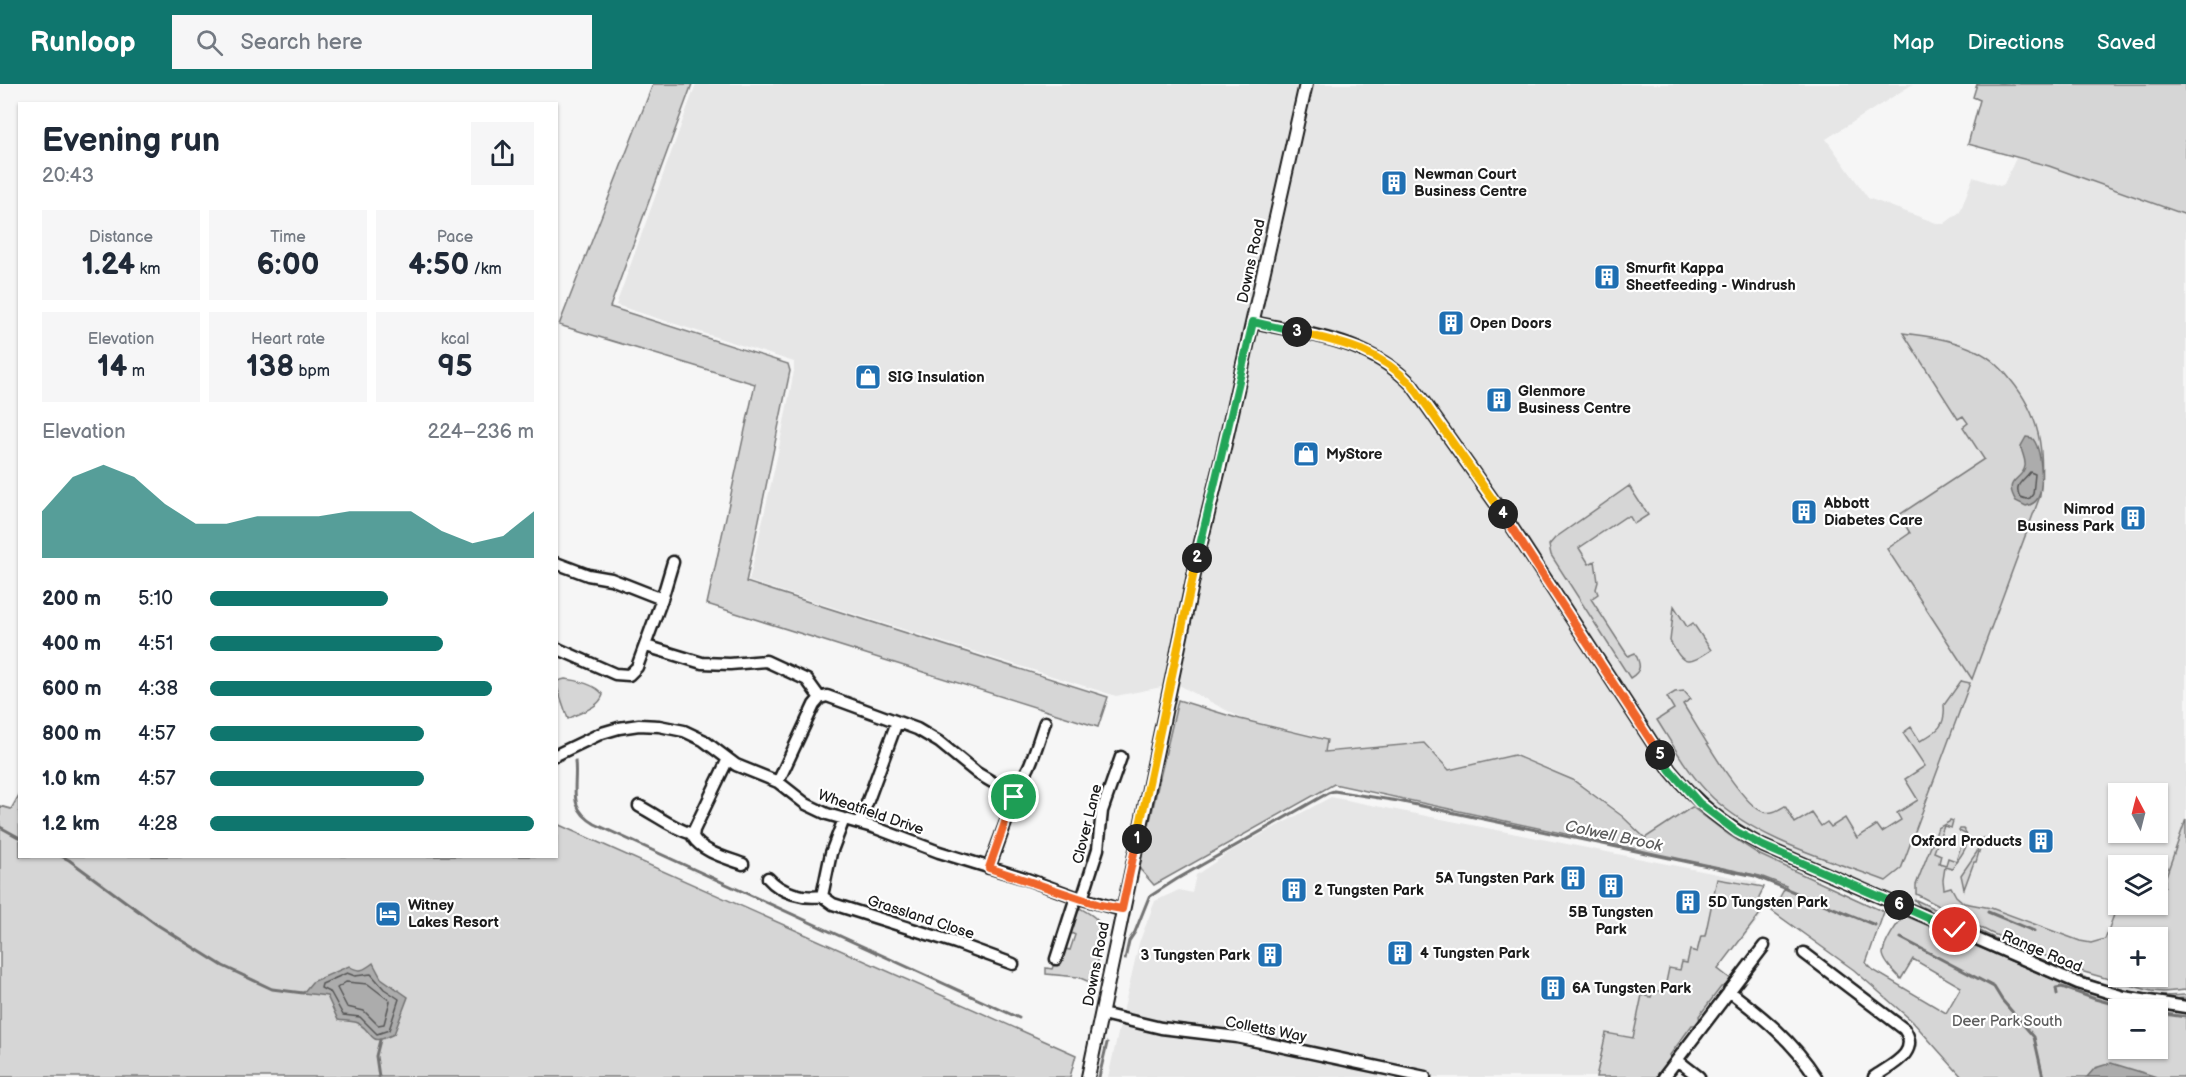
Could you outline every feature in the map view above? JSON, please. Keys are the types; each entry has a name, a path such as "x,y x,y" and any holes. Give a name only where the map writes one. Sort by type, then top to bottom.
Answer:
{"street":[{"name":"Downs Road","path":"1088,1077 1200,546 1306,84"},
{"name":"Range Road","path":"1253,322 1359,348 1397,370 1412,385 1514,530 1670,770 1699,803 1718,819 1763,846 2078,983 2124,997 2186,1008"},
{"path":"558,649 624,676 633,674 646,646 673,562"},
{"path":"558,564 588,575 611,579 662,599"},
{"path":"646,646 702,663 730,664 766,661 807,680 820,698"},
{"path":"778,782 814,705 820,698 828,696 929,735 977,773 994,783 1012,789 1018,786 1025,775 1045,722"},
{"path":"860,822 897,722"},
{"name":"Wheatfield Drive","path":"558,754 602,734 639,725 684,731 703,740 728,759 751,772 778,782 812,808 860,822 939,852 1040,883 1079,898 1122,909"},
{"name":"Clover Lane","path":"1056,959 1063,934 1098,849 1102,811 1121,757"},
{"path":"693,834 728,759"},
{"path":"989,868 1013,803 1012,789"},
{"path":"639,806 673,827 693,834 697,843 705,848 743,864"},
{"path":"822,896 831,853 844,819"},
{"name":"Grassland Close","path":"768,878 777,886 798,896 811,898 822,896 833,904 956,943 1013,964"},
{"path":"1664,1077 1764,946"},
{"path":"1804,953 1904,1029 1909,1037 1910,1045 1907,1052 1874,1077"},
{"path":"1729,991 1783,1034 1816,1077"},
{"name":"Colletts Way","path":"1102,1014 1161,1028 1238,1037 1425,1077"},
{"path":"1677,1060 1699,1077"}],"shaded area":[{"path":"696,84 1913,84 1826,139 1868,198 1944,224 1960,212 1973,177 2000,186 2004,184 2016,158 2049,166 2186,215 2186,846 2168,880 2168,855 2108,855 2108,915 2128,915 2137,924 2131,927 2108,927 2108,938 2092,946 1917,896 1914,903 1774,845 1725,816 1703,798 1645,837 1623,815 1574,779 1515,754 1449,769 1425,742 1326,751 1328,739 1241,718 1177,684 1116,696 749,581 778,453 794,362 616,305"},
{"path":"1331,797 1757,882 1762,915 1632,1077 1108,1077 1139,943 1155,901 1179,890 1192,893 1196,875 1231,851"}],"green space":[{"path":"653,84 692,84 610,307 788,364 790,371 746,582 1108,697 1098,727 707,604 755,384 559,325"},
{"path":"1977,84 2186,84 2186,215 2049,166 1968,144 1980,100 1973,97"},
{"path":"1903,333 1954,342 1992,361 2006,374 2028,406 2041,448 2040,496 1972,679 1887,549 1910,533 1899,515 1984,459 1963,427 1968,423 1963,416 1958,419"},
{"path":"1629,486 1648,515 1634,524 1630,517 1625,517 1579,548 1589,564 1595,561 1598,594 1591,599 1628,656 1635,653 1637,657 1638,670 1630,678 1551,555 1549,545 1555,538"},
{"path":"1674,606 1687,627 1693,623 1711,650 1691,661 1683,659 1670,641"},
{"path":"565,679 581,682 592,686 603,695 593,707 568,719 558,690 558,681"},
{"path":"1961,681 1970,683 1901,869 1886,881 1795,847 1751,826 1731,813 1697,780 1657,720 1674,709 1667,697 1675,692 1684,691 1691,699 1683,704 1698,729 1732,781 1755,807 1764,812 1770,812 1785,806 1795,823 1812,813 1821,826 1827,822 1831,827 1845,818 1857,838 1877,825 1882,832 1901,820 1897,813 1918,800 1905,779 1925,766 1903,733 1911,727 1920,741 1936,731 1944,718 1944,705"},
{"name":"Deer Park South","path":"1178,700 1240,719 1327,740 1325,752 1424,743 1449,770 1514,755 1573,780 1622,816 1645,838 1692,807 1760,855 1884,912 1866,963 1873,970 1946,1013 1961,987 1913,959 1901,979 1885,961 1883,954 1888,939 1895,927 1906,916 2048,977 2115,999 2108,999 2108,1059 2168,1059 2168,1011 2186,1013 2186,1077 1962,1077 1912,1021 1854,970 1772,911 1786,886 1760,876 1334,784 1154,885 1139,868"},
{"name":"Witney Lakes Resort","path":"18,797 18,858 558,858 558,824 1076,1055 1070,1077 0,1077 0,806 11,809"},
{"path":"2186,819 2186,990 2163,992 2137,987 2168,987 2168,927 2109,927 2114,915 2168,915 2168,870"},
{"path":"1950,820 1953,821 1951,828 1944,826 1934,852 1941,855 1939,863 1946,865 1948,858 1956,861 1965,834 1959,831 1960,829 1964,829 1967,835 1964,850 1952,869 1945,867 1943,880 1944,889 1951,887 1964,903 1991,908 2080,941 2091,943 2105,939 2108,931 2108,979 2084,972 1991,933 1916,894 1916,885 1938,828"},
{"path":"1983,838 1976,862 1974,862 1964,889 1961,875 1977,852 1979,841"},
{"path":"1717,879 1764,887 1759,897 1760,914 1718,969 1732,980 1726,986 1721,987 1699,1016 1700,1021 1697,1025 1692,1025 1670,1055 1671,1060 1659,1077 1596,1077 1606,1033 1633,1038 1642,995 1651,997 1653,990 1664,992 1669,968 1680,970 1682,962 1687,963 1690,950 1697,952 1701,936 1705,936"},
{"path":"1914,899 2007,944 2006,946 1920,906"},
{"path":"1078,907 1090,914 1102,927 1094,984 1078,977 1046,974 1046,968 1052,969 1057,962 1061,948 1070,950 1075,935 1067,931"},
{"path":"2017,948 2108,987 2069,973 2015,951"},
{"path":"2109,987 2162,996 2186,995 2186,998 2163,999"}],"water":[{"path":"2026,437 2032,438 2038,450 2041,476 2038,498 2033,504 2026,506 2016,501 2011,488 2025,466 2021,446"},
{"path":"373,963 381,978 408,997 394,1034 380,1039 373,1038 358,1023 338,1020 327,996 303,993 312,982 349,966 361,970"},
{"path":"2111,1063 2157,1077 2087,1077 2095,1068"}],"waterway":[{"path":"575,761 577,804 586,818 595,824 1019,1018"},
{"name":"Colwell Brook","path":"1125,959 1129,941 1149,897 1334,791 1398,801 1755,876 1875,925"},
{"path":"0,827 18,837"},
{"path":"65,858 156,924 223,966 272,989 303,993"},
{"path":"1988,912 2034,931"},
{"name":"Colwell Brook","path":"1901,938 1994,987 2002,1000 2034,1037 2043,1077"},
{"path":"2057,994 2056,988 2062,987 2108,1003"},
{"path":"2168,1015 2186,1017"},
{"path":"379,1077 376,1056 380,1040"},
{"path":"1099,1077 1107,1043"}],"place":[{"name":"Newman Court Business Centre","path":"1394,183"},
{"name":"Smurfit Kappa Sheetfeeding - Windrush","path":"1607,277"},
{"name":"Open Doors","path":"1451,323"},
{"name":"SIG Insulation","path":"868,377"},
{"name":"Glenmore Business Centre","path":"1499,400"},
{"name":"MyStore","path":"1306,454"},
{"name":"Abbott Diabetes Care","path":"1804,512"},
{"name":"Nimrod Business Park","path":"2133,518"},
{"name":"Oxford Products","path":"2041,841"},
{"name":"5A Tungsten Park","path":"1573,878"},
{"name":"5B Tungsten Park","path":"1611,886"},
{"name":"2 Tungsten Park","path":"1294,890"},
{"name":"5D Tungsten Park","path":"1688,902"},
{"name":"Witney Lakes Resort","path":"388,914"},
{"name":"4 Tungsten Park","path":"1400,953"},
{"name":"3 Tungsten Park","path":"1270,955"},
{"name":"6A Tungsten Park","path":"1553,988"}],"route":[{"path":"1014,797 989,868 1040,883 1100,905 1122,909 1200,546 1253,322 1359,348 1397,370 1412,385 1508,521 1670,770 1699,803 1737,832 1763,846 1955,930"}]}
